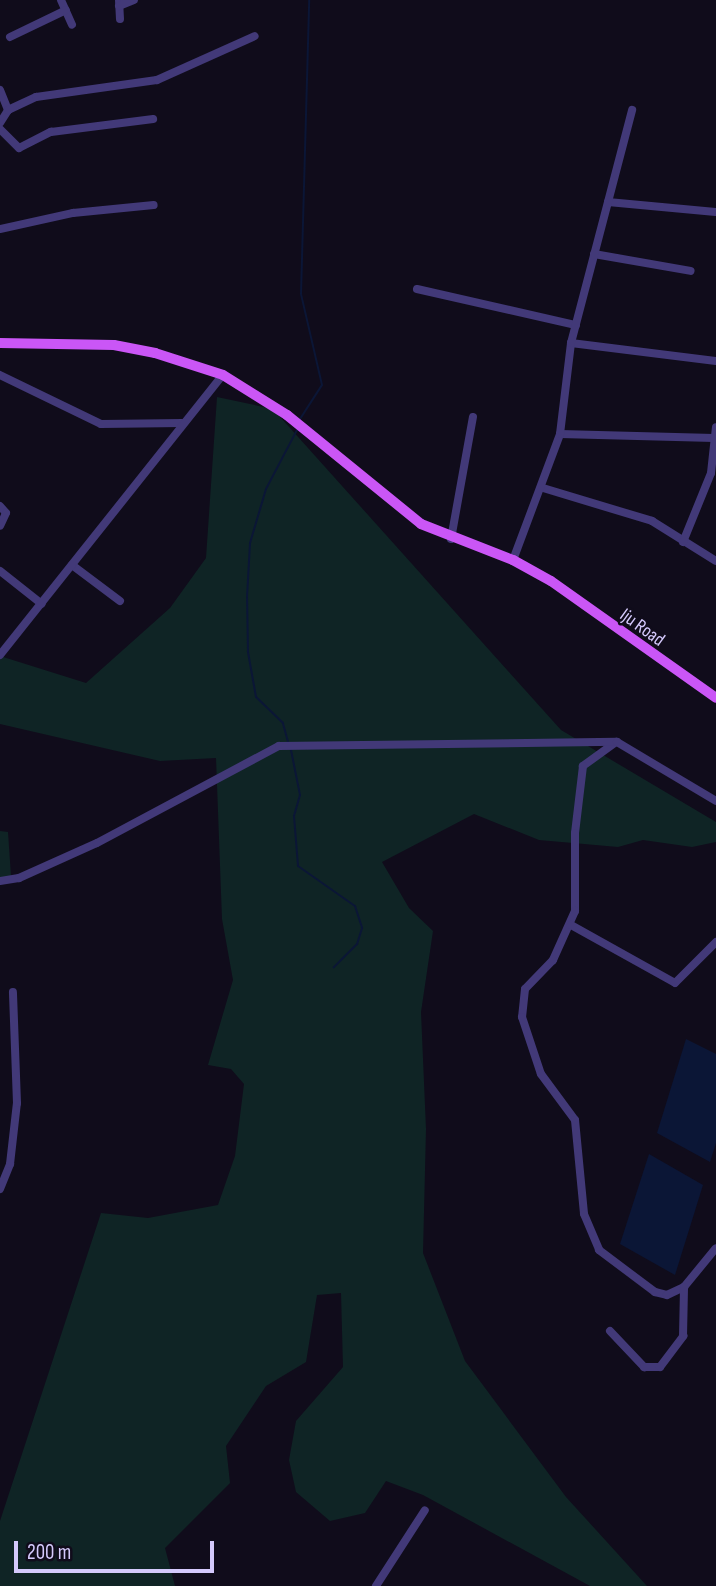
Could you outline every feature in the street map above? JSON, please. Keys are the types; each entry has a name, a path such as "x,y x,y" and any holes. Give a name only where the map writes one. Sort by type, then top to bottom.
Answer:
{"main road":[{"name":"Iju Road","path":"0,343 114,345 155,353 223,374 287,415 421,524 451,539 513,560 551,582 716,698"}],"street":[{"path":"61,0 72,24"},
{"path":"120,19 119,3 134,0"},
{"path":"10,37 66,10"},
{"path":"0,123 8,110 36,97 157,80 255,36"},
{"path":"0,90 8,110"},
{"path":"513,560 543,488 560,434 576,325 632,110"},
{"path":"0,129 19,148 51,132 153,120"},
{"path":"608,202 716,212"},
{"path":"0,229 74,212 153,205"},
{"path":"594,254 691,271"},
{"path":"417,289 576,325"},
{"path":"572,343 716,361"},
{"path":"0,654 223,374"},
{"path":"0,375 101,424 182,424"},
{"path":"451,539 473,416"},
{"path":"683,542 711,473 716,427"},
{"path":"560,434 714,438"},
{"path":"543,488 652,521 716,561"},
{"path":"0,506 6,513 0,526"},
{"path":"72,565 120,601"},
{"path":"0,571 41,604"},
{"path":"0,640 10,643"},
{"path":"617,742 583,766 575,833 578,891 571,925 553,960 525,989 522,1017 541,1074 575,1120 579,1186 595,1244 606,1257 655,1292 667,1295 684,1286 716,1248"},
{"path":"0,881 19,878 97,843 279,746 309,743 617,742 648,757 716,801"},
{"path":"571,925 675,983 716,942"},
{"path":"0,1188 10,1164 18,1103 13,992"},
{"path":"610,1331 644,1367 660,1367 683,1336 684,1286"},
{"path":"376,1586 425,1510"}],"green space":[{"path":"217,397 273,409 561,730 716,822 716,842 692,847 643,840 618,847 539,840 474,814 382,862 409,908 433,931 421,1012 426,1129 423,1253 465,1361 566,1497 647,1586 590,1586 423,1495 386,1481 365,1513 330,1521 296,1492 289,1460 296,1421 343,1367 341,1293 317,1295 306,1362 266,1386 226,1446 230,1483 165,1548 175,1586 0,1586 0,1521 101,1213 148,1218 218,1205 235,1156 244,1084 231,1069 208,1065 233,980 222,919 216,758 160,761 0,724 0,656 86,683 170,608 206,558"},
{"path":"0,831 8,832 11,876 0,878"}],"water":[{"path":"686,1039 716,1054 716,1143 710,1162 657,1133"},
{"path":"649,1154 703,1185 675,1275 620,1244"}],"waterway":[{"path":"300,419 322,385 301,294 309,0"},
{"path":"288,742 283,723 256,697 248,652 247,597 250,543 266,489 298,428"},
{"path":"291,750 300,795 294,816 298,866 355,906 362,928 357,944 334,967"}]}
